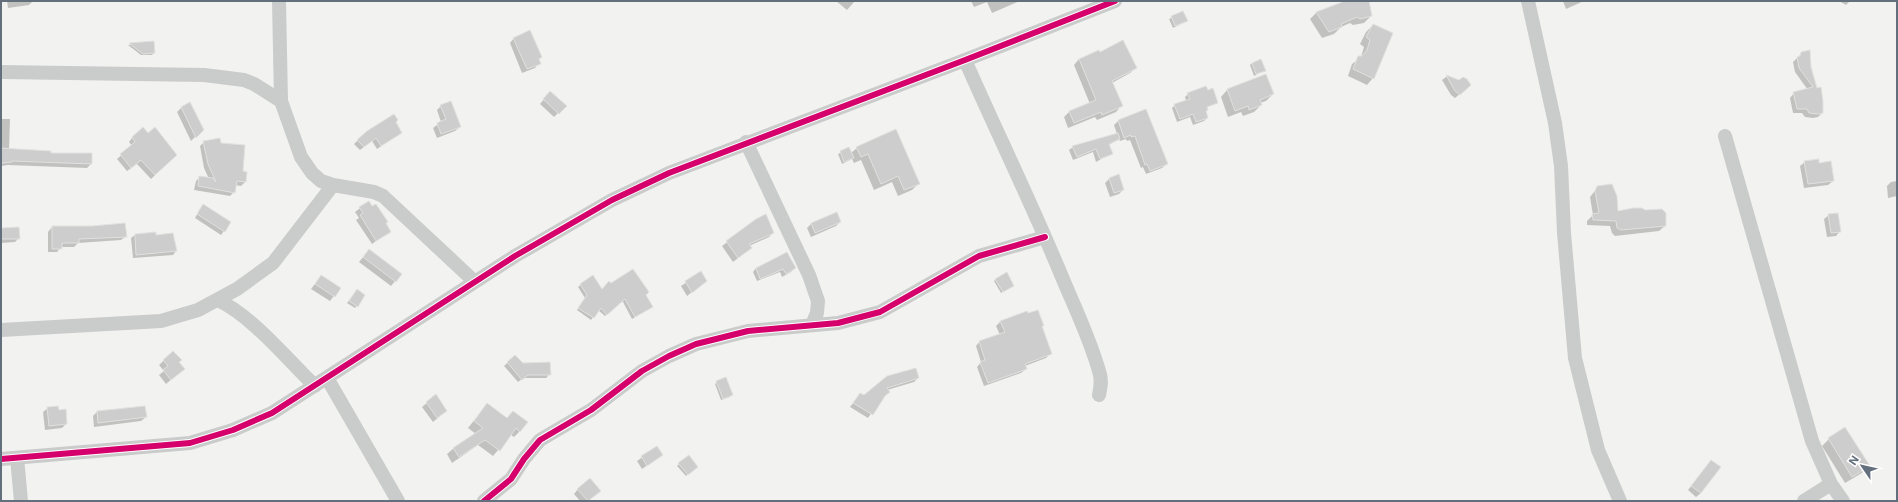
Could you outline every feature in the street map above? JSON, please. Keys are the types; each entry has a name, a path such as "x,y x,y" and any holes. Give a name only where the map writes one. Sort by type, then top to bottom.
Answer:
{"street":[{"path":"279,1 281,101 301,157 312,173 321,181 333,185 374,192 383,196 475,282"},
{"path":"1,459 190,443 233,430 272,413 515,256 612,200 669,172 966,60 1115,1"},
{"path":"1528,1 1555,123 1559,152 1564,233 1575,358 1598,450 1620,501"},
{"path":"966,60 1012,167 1045,236 1099,371 1102,384 1099,394"},
{"path":"1,72 219,77 244,80 254,84 281,101"},
{"path":"1725,136 1812,441 1831,484 1843,501"},
{"path":"746,142 809,275 818,301 817,313 812,325"},
{"path":"1,330 161,321 198,310 238,289 273,263 333,185"},
{"path":"484,501 511,479 524,459 540,440 591,410 642,372 669,356 696,344 748,331 838,323 880,312 979,256 1045,236"},
{"path":"218,300 233,307 248,319 314,386"},
{"path":"327,378 398,501"},
{"path":"17,458 21,501"},
{"path":"1804,501 1831,484"}],"building":[{"path":"1345,1 1369,1 1372,16 1360,19 1357,17 1341,24 1342,27 1329,32 1316,12"},
{"path":"1183,11 1188,21 1175,26 1171,16"},
{"path":"1373,24 1393,33 1374,79 1353,69 1358,56 1362,56 1367,50 1370,40 1366,37"},
{"path":"530,30 542,57 539,59 541,64 527,69 513,38"},
{"path":"1123,40 1137,68 1112,81 1123,106 1102,115 1101,112 1074,123 1069,111 1096,100 1079,59 1099,50 1100,52"},
{"path":"154,41 155,53 143,54 129,43"},
{"path":"1810,50 1811,67 1817,88 1821,87 1823,101 1823,113 1818,114 1809,113 1807,109 1797,109 1793,92 1813,87 1799,68 1797,57 1800,56 1801,52"},
{"path":"1261,59 1266,71 1256,74 1252,63"},
{"path":"1266,74 1274,94 1260,100 1262,105 1249,110 1248,106 1235,111 1227,89"},
{"path":"1446,75 1459,80 1463,77 1467,79 1471,85 1460,95 1455,91"},
{"path":"1206,86 1208,90 1213,88 1218,103 1207,107 1208,110 1206,111 1208,118 1196,122 1193,114 1180,119 1174,104 1190,99 1187,93"},
{"path":"550,91 567,106 559,114 543,99"},
{"path":"451,101 461,127 441,134 437,123 446,119 440,105"},
{"path":"190,102 204,130 196,138 181,107"},
{"path":"1146,109 1168,164 1150,171 1147,164 1145,165 1135,136 1131,137 1131,135 1124,138 1118,120"},
{"path":"394,114 398,120 396,122 402,133 381,146 376,138 364,147 357,140 367,131"},
{"path":"143,127 148,133 155,127 177,155 155,175 141,160 131,168 120,154 135,142 132,137"},
{"path":"896,129 920,184 904,190 898,176 881,184 868,154 861,157 856,147"},
{"path":"1118,133 1120,139 1109,144 1113,154 1100,159 1096,149 1077,157 1072,146"},
{"path":"220,138 221,143 245,145 243,171 247,172 246,182 237,181 235,193 198,186 199,176 213,178 216,182 208,164 203,141"},
{"path":"849,147 854,158 844,162 840,151"},
{"path":"1,148 51,151 51,153 92,153 92,164 12,161 1,163"},
{"path":"1819,159 1819,163 1831,161 1834,181 1808,184 1804,161"},
{"path":"1119,174 1124,190 1114,193 1109,178"},
{"path":"1612,184 1617,196 1618,211 1633,208 1642,208 1645,210 1662,209 1666,213 1666,226 1621,230 1617,228 1616,221 1593,220 1592,214 1599,213 1595,191 1597,186"},
{"path":"369,201 372,206 376,204 388,222 386,223 391,232 376,241 360,215 363,213 359,207"},
{"path":"203,204 231,222 225,232 197,214"},
{"path":"837,212 841,222 815,233 811,223"},
{"path":"1838,213 1841,232 1831,233 1828,214"},
{"path":"766,214 774,233 749,244 752,248 738,258 726,241 756,219"},
{"path":"125,223 127,237 79,239 79,243 62,243 62,249 52,249 52,226 92,226"},
{"path":"19,227 20,239 1,239 1,228"},
{"path":"156,232 156,235 173,233 177,251 136,255 135,234"},
{"path":"369,249 402,274 396,282 363,257"},
{"path":"787,252 796,268 786,274 783,269 760,279 756,268"},
{"path":"633,269 649,292 646,295 653,307 635,317 625,299 607,315 601,308 594,318 578,308 587,295 580,284 593,275 602,289 609,281 611,283"},
{"path":"701,271 707,281 692,293 685,281"},
{"path":"1007,272 1014,286 1003,292 995,279"},
{"path":"321,275 341,288 335,297 315,284"},
{"path":"357,289 365,295 358,307 349,301"},
{"path":"1038,310 1052,354 1025,364 1027,369 988,383 980,362 985,360 979,341 1005,332 1000,321 1027,311 1028,313"},
{"path":"173,351 182,360 179,362 185,369 171,380 163,370 168,366 163,360"},
{"path":"515,355 523,363 550,362 551,375 528,375 522,380 507,362"},
{"path":"916,368 919,378 887,388 890,392 885,396 873,415 853,403 860,393 864,395 887,376"},
{"path":"726,377 733,395 723,399 716,381"},
{"path":"436,394 447,411 437,418 426,402"},
{"path":"487,403 507,418 513,411 528,422 520,432 516,428 500,451 485,440 459,457 453,448 483,428 474,421"},
{"path":"58,406 59,410 66,409 67,424 49,426 47,407"},
{"path":"145,406 147,417 98,423 97,411"},
{"path":"1845,427 1870,466 1852,477 1828,438"},
{"path":"657,446 663,455 647,466 641,456"},
{"path":"689,455 698,467 688,475 678,463"},
{"path":"1711,460 1721,467 1701,493 1691,486"},
{"path":"590,478 601,491 588,501 577,489"}],"cycle path":[{"path":"1,459 190,443 233,430 272,413 515,256 612,200 669,173 1115,1"},
{"path":"484,501 511,479 524,459 540,440 591,410 642,371 669,356 696,344 748,331 838,323 880,312 979,256 1045,237"}]}
